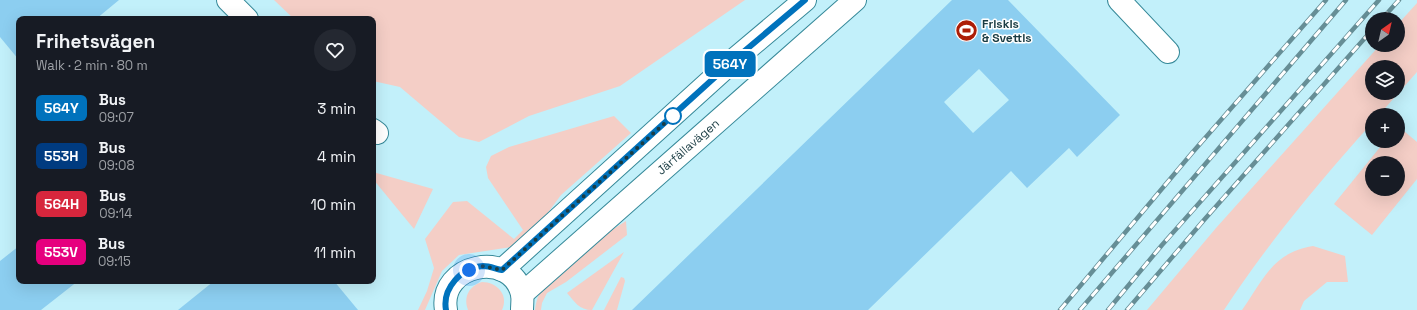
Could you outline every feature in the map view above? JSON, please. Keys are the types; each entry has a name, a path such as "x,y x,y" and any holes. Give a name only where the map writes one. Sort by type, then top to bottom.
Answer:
{"street":[{"path":"228,0 244,16"},
{"path":"502,270 735,59 805,0"},
{"name":"Järfällavägen","path":"522,302 854,0"},
{"path":"1119,0 1168,52"},
{"path":"446,310 447,293 458,276 469,270 482,266 502,270 514,280 522,302"}],"shaded area":[{"path":"274,0 745,0 620,86 529,116 479,142 459,137 400,87 376,82 376,16 291,16"},
{"path":"1417,3 1417,72 1405,86 1405,60 1367,60 1374,52 1405,52 1405,16"},
{"path":"1365,62 1365,100 1392,100 1385,108 1365,108 1365,131 1276,237 1224,310 1147,310 1216,228"},
{"path":"614,116 631,133 561,195 530,237 519,246 459,255 442,271 425,310 418,310 427,291 434,268 425,239 453,202 467,201 514,239 523,230 488,178 486,167 491,156 509,147"},
{"path":"1405,132 1417,142 1417,179 1405,194 1405,156 1373,156 1379,148 1405,148"},
{"path":"1365,166 1365,196 1403,196 1372,235 1334,204"},
{"path":"376,173 433,189 414,229 376,183"},
{"path":"626,221 627,235 566,282 547,293 542,303 541,310 535,310 539,294 547,280 557,268 584,247"},
{"path":"1313,246 1345,256 1348,282 1327,282 1304,301 1300,310 1242,310 1263,278 1278,261 1299,249"},
{"path":"624,252 592,310 580,307 567,293"},
{"path":"621,277 624,278 625,281 617,310 604,310"},
{"path":"482,282 492,284 500,290 504,299 502,310 468,310 466,301 468,293 474,286"}],"building":[{"path":"0,0 119,0 100,16 16,16 16,56 0,37"},
{"path":"952,0 1008,0 1120,115 1077,157 1069,148 1027,188 1011,171 868,310 632,310","holes":["979,69 1009,100 973,133 944,102"]},
{"path":"16,248 16,284 74,284 41,310 0,310 0,261"},
{"path":"210,284 336,284 358,310 178,310"}],"railway":[{"path":"1060,310 1192,153 1326,0"},
{"path":"1080,310 1346,0"},
{"path":"1108,310 1162,245 1379,0"},
{"path":"1388,12 1399,0"},
{"path":"1127,310 1204,220 1365,38"}],"bus line":[{"name":"564Y","path":"446,310 447,293 458,276 469,270 482,266 489,266 502,270 524,252 735,59 805,0"}],"place":[{"name":"Friskis & Svettis","path":"966,31"}],"route":[{"path":"469,270 482,266 489,266 502,270 524,252 676,113 673,116"}]}
